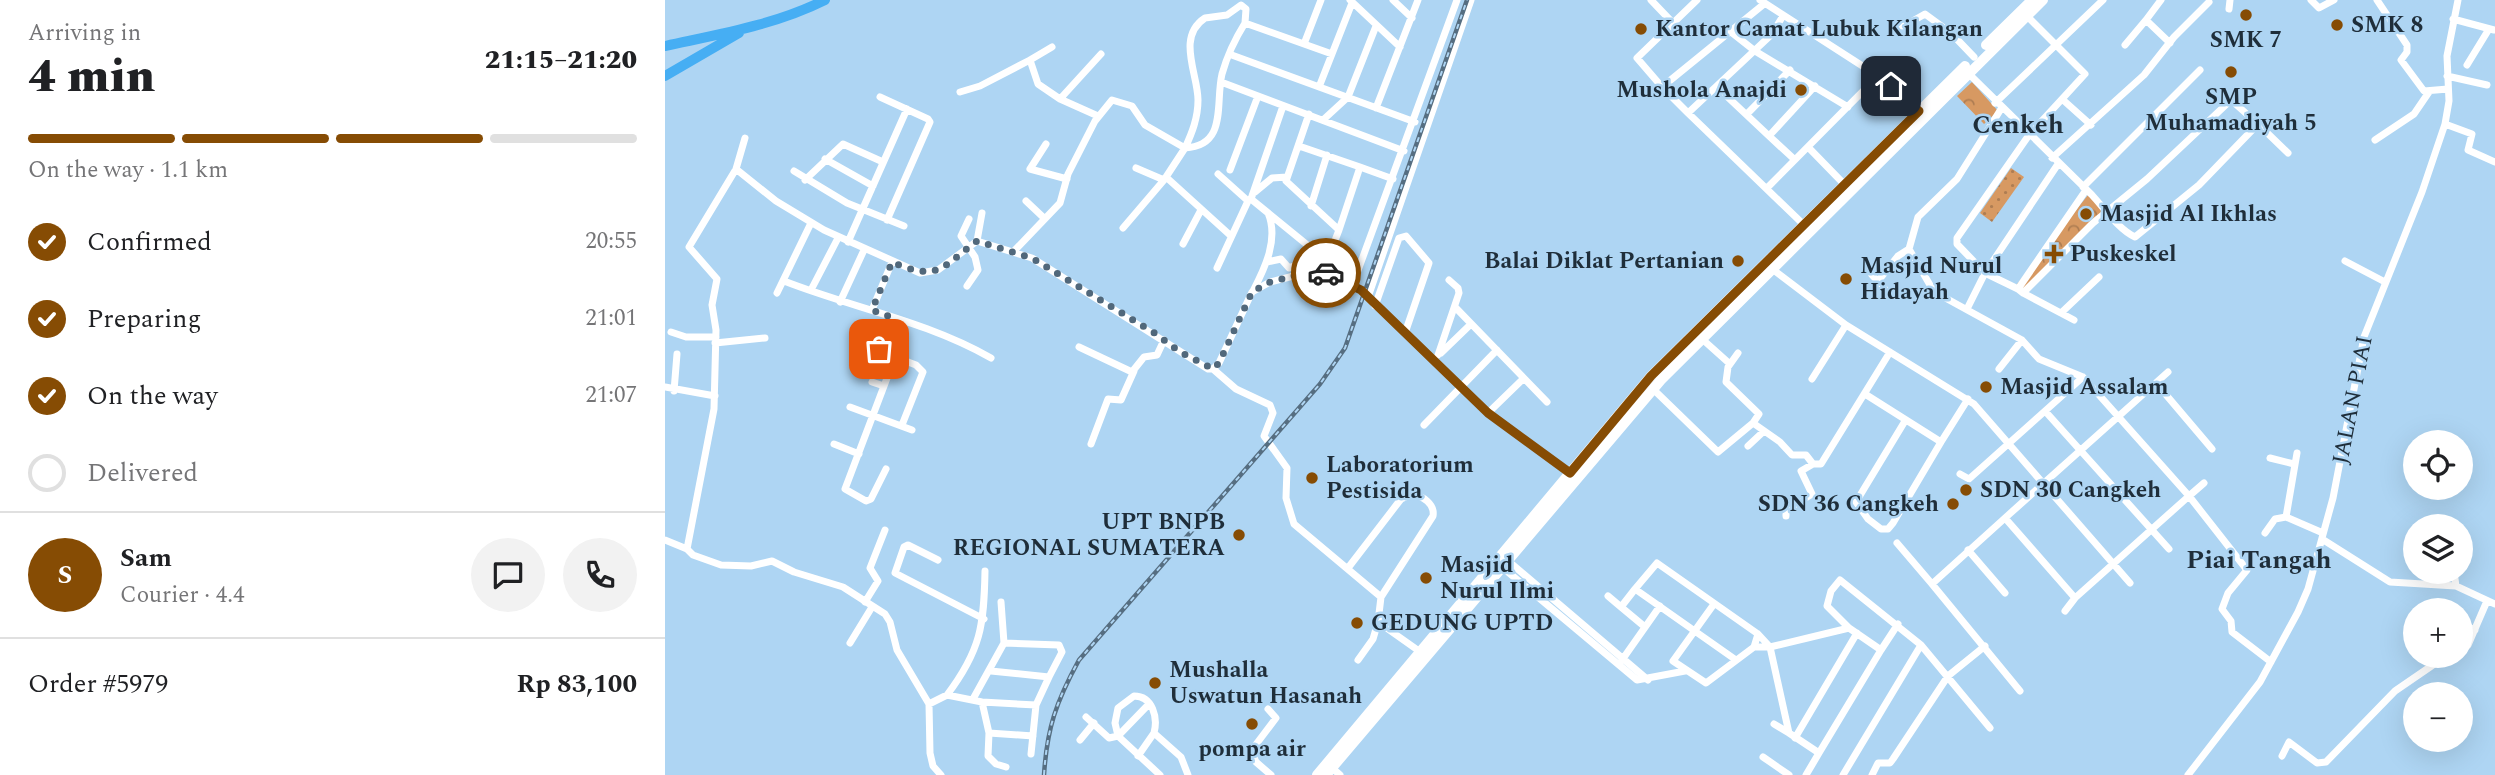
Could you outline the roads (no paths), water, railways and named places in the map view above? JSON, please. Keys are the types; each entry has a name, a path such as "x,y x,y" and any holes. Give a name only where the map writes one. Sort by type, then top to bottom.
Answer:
{"highway":[{"path":"1786,246 1802,223 1968,73 2024,6 2043,0"},
{"path":"1327,773 1417,658 1651,376 1922,114 1974,57 1989,48"},
{"path":"1417,658 1504,564 1653,389 1767,265"}],"street":[{"path":"1304,44 1321,0"},
{"path":"1394,0 1412,18"},
{"path":"1376,108 1418,0"},
{"path":"1353,284 1415,122 1457,0"},
{"path":"1368,297 1471,0"},
{"path":"1651,0 1672,22"},
{"path":"1892,296 1875,278 1909,249 1918,217 1957,179 1998,106 2103,0"},
{"path":"2125,45 2161,0"},
{"path":"2311,0 2319,8 2334,0"},
{"path":"2377,0 2407,45 2407,52 2401,60 2421,89 2429,92 2448,89"},
{"name":"JALAN PIAI","path":"2188,775 2252,693 2303,603 2323,536 2364,337 2422,192 2445,124 2447,76 2453,19 2458,0"},
{"path":"1319,87 1351,1 1400,47"},
{"path":"1695,1 1637,58 1662,87 1802,223"},
{"path":"1662,87 1731,32 1762,2 1878,76 1905,95 1922,114"},
{"path":"1968,309 1985,273 2055,161 2144,75 2170,43 2210,2"},
{"path":"1015,250 1060,203 1067,179 1098,116 1112,100 1132,106 1151,129 1185,148 1202,146 1209,139 1220,107 1221,82 1229,54 1245,23 1247,12 1242,3 1227,15 1205,18 1194,29 1189,50 1197,85 1195,125 1185,148 1165,179 1123,228"},
{"path":"2024,6 2057,46 2085,74 2029,135 1958,238 1961,250 1985,273 2074,320"},
{"path":"1893,25 1904,26 1925,15 1951,33 1974,57"},
{"path":"1688,113 1755,51 1783,16"},
{"path":"2453,19 2492,29 2467,65"},
{"path":"2146,20 2170,43"},
{"path":"1245,23 1332,54"},
{"path":"1323,120 1348,97 1376,26"},
{"path":"1731,32 1755,51 1847,107"},
{"path":"960,92 980,86 1052,47"},
{"path":"1060,99 1101,54"},
{"path":"1229,54 1415,122"},
{"path":"1030,60 1038,84 1060,99 1098,116"},
{"path":"1747,114 1790,70"},
{"path":"2021,291 2084,189 2200,70"},
{"path":"1968,73 1998,106 2131,236 2141,234 2199,185 2258,124"},
{"path":"1767,188 1878,76"},
{"path":"2447,76 2487,85"},
{"path":"1221,82 1404,151"},
{"path":"1769,136 1815,86"},
{"path":"1718,88 1794,159"},
{"path":"2375,140 2414,114 2429,92"},
{"path":"1230,170 1258,96"},
{"path":"880,97 930,122 887,220"},
{"path":"2062,99 2091,125"},
{"path":"2021,291 2107,211 2155,172 2231,100 2288,153"},
{"path":"1217,268 1251,197 1283,106"},
{"path":"848,242 907,109"},
{"path":"1309,114 1286,183 1339,230"},
{"path":"2445,124 2472,134 2468,150 2495,162"},
{"path":"687,549 715,396 712,304 715,274 689,248 736,169 745,138"},
{"path":"805,180 843,144 883,162"},
{"path":"1046,144 1030,169 1067,179"},
{"path":"1299,146 1393,179"},
{"path":"1808,147 1845,184"},
{"path":"1311,206 1327,155"},
{"path":"825,159 873,186"},
{"path":"1327,261 1360,167"},
{"path":"1136,168 1165,179 1231,236"},
{"path":"736,169 776,201 811,223 863,250 920,273 933,273 977,241 982,213"},
{"path":"794,171 805,180 862,209 904,226"},
{"path":"1218,174 1251,197 1327,261 1342,279"},
{"path":"1251,197 1272,178 1287,177"},
{"path":"1025,201 1044,218"},
{"path":"1183,244 1201,210"},
{"path":"1213,369 1219,363 1267,262 1271,223 1267,212"},
{"path":"967,286 978,266 961,233 969,219"},
{"path":"777,293 811,223"},
{"path":"1375,306 1399,238 1406,236 1429,262 1405,333"},
{"path":"811,290 838,238"},
{"path":"977,241 1015,250 1047,266 1205,368 1213,369 1236,388 1270,405 1273,413 1264,436 1287,468 1286,498 1294,524 1381,597"},
{"path":"1909,249 1935,290 2022,340 2039,359 2083,377 2121,416 2247,570 2222,605 2231,621 2232,631 2271,662"},
{"path":"840,302 863,250"},
{"path":"1267,262 1281,259 1289,268 1319,255"},
{"path":"2345,261 2385,282"},
{"path":"872,310 892,262"},
{"path":"1767,265 1846,325 1968,400 2130,583"},
{"path":"1252,292 1270,282 1305,273 1321,272 1353,284 1436,358 1460,388 1488,413 1570,473"},
{"path":"2061,313 2099,277"},
{"path":"1436,358 1459,290 1449,280"},
{"path":"784,281 840,302 943,333 991,358"},
{"path":"1455,307 1522,380 1547,402"},
{"path":"891,317 878,347 882,354 916,365 923,372 902,425"},
{"path":"1436,358 1471,324"},
{"path":"1812,379 1846,325"},
{"path":"671,332 715,340 765,338"},
{"path":"1701,338 1730,364"},
{"path":"1091,444 1108,400 1121,401 1134,371 1144,358 1157,355 1164,340"},
{"path":"1999,369 2022,340"},
{"path":"1079,347 1134,371"},
{"path":"1424,425 1497,350"},
{"path":"1786,516 1786,510 1812,494 1801,471 1813,464 1821,464 1890,352"},
{"path":"1653,389 1718,452 1753,423 1759,414 1727,383 1730,364 1738,353"},
{"path":"674,391 677,354"},
{"path":"886,469 871,499 866,500 846,491 844,484 859,454 895,357"},
{"path":"1932,584 2168,372"},
{"path":"1960,474 1969,479 2083,377"},
{"path":"1488,413 1522,380"},
{"path":"872,382 884,386"},
{"path":"2156,383 2212,449"},
{"path":"665,387 674,391 715,396"},
{"path":"1865,394 1941,442"},
{"path":"1905,421 1856,502 1868,519 1881,529 1888,528 1893,523 1968,400"},
{"path":"850,407 912,430"},
{"path":"2045,411 2154,529 2169,549"},
{"path":"1753,423 1792,455 1805,455 1813,464"},
{"path":"1748,446 1764,431"},
{"path":"834,444 859,454"},
{"path":"2286,517 2297,453"},
{"path":"2270,458 2294,464"},
{"path":"2065,611 2075,598 2204,482"},
{"path":"1348,568 1401,499 1412,494 1426,500 1433,507 1433,516 1381,597 1373,639 1358,660"},
{"path":"2265,534 2275,519 2286,517 2323,536 2390,582 2456,586 2491,602 2473,633"},
{"path":"2005,518 2075,598"},
{"path":"850,643 878,581 870,568 885,530"},
{"path":"665,540 687,549 693,555 721,565 751,566 772,561 794,572 836,584 885,614 890,622 897,650 929,704 930,753 933,766 941,775"},
{"path":"1897,543 2020,691"},
{"path":"937,560 908,545 904,547 895,573 984,619"},
{"path":"1968,550 2005,593"},
{"path":"1621,607 1657,563 1758,634 1770,647 1792,735"},
{"path":"1504,564 1621,662 1648,680 1685,671"},
{"path":"929,704 947,695 977,645 984,619 985,570"},
{"path":"1881,650 1849,628 1828,606 1831,591 1840,580 1921,645 1990,728"},
{"path":"1635,589 1736,660"},
{"path":"1608,596 1645,627"},
{"path":"973,699 991,671 1004,643 1001,602"},
{"path":"1661,676 1714,604"},
{"path":"1621,662 1660,606"},
{"path":"1378,622 1417,658"},
{"path":"1806,775 1898,624"},
{"path":"1673,662 1706,683 1755,647 1770,647 1849,628"},
{"path":"1792,735 1857,633"},
{"path":"1755,647 1758,634"},
{"path":"1004,643 1059,645 1062,652 1036,705 1031,754"},
{"path":"1843,775 1921,645"},
{"path":"1873,775 1878,763 1891,762 1948,676 1985,646"},
{"path":"2282,756 2287,743 2290,742 2317,763 2326,762 2395,691 2428,668"},
{"path":"991,671 1049,677"},
{"path":"947,695 982,702 1036,705"},
{"path":"1138,756 1154,733 1156,720 1149,704 1140,696 1123,701 1116,715 1118,737 1138,756 1160,775"},
{"path":"982,702 989,733 988,755 996,764 1006,767"},
{"path":"1086,717 1109,738 1118,737 1149,704"},
{"path":"1268,709 1276,719 1251,751 1256,762 1271,775"},
{"path":"1080,740 1094,723"},
{"path":"1773,724 1819,753"},
{"path":"989,733 1033,736"},
{"path":"1154,733 1181,757 1188,775"},
{"path":"1763,757 1789,775"}],"waterway":[{"path":"665,46 767,22 825,0"},
{"path":"665,76 739,33"}],"railway":[{"path":"1044,775 1047,743 1054,716 1079,660 1320,384 1345,348 1467,0"}],"place":[{"name":"SMK 7","path":"2246,15"},
{"name":"SMK 8","path":"2337,25"},
{"name":"Kantor Camat Lubuk Kilangan","path":"1641,29"},
{"name":"SMP Muhamadiyah 5","path":"2231,72"},
{"name":"Mushola Anajdi","path":"1801,90"},
{"name":"Masjid Al Ikhlas","path":"2086,214"},
{"name":"Puskeskel","path":"2054,254"},
{"name":"Balai Diklat Pertanian","path":"1738,261"},
{"name":"Masjid Nurul Hidayah","path":"1846,279"},
{"name":"Masjid Assalam","path":"1986,387"},
{"name":"Laboratorium Pestisida","path":"1312,478"},
{"name":"SDN 30 Cangkeh","path":"1966,490"},
{"name":"SDN 36 Cangkeh","path":"1953,504"},
{"name":"UPT BNPB REGIONAL SUMATERA","path":"1239,535"},
{"name":"Masjid Nurul Ilmi","path":"1426,578"},
{"name":"GEDUNG UPTD","path":"1357,623"},
{"name":"Mushalla Uswatun Hasanah","path":"1155,683"},
{"name":"pompa air","path":"1252,724"}],"district":[{"name":"Cenkeh","path":"2018,125"},
{"name":"Piai Tangah","path":"2259,560"}]}
